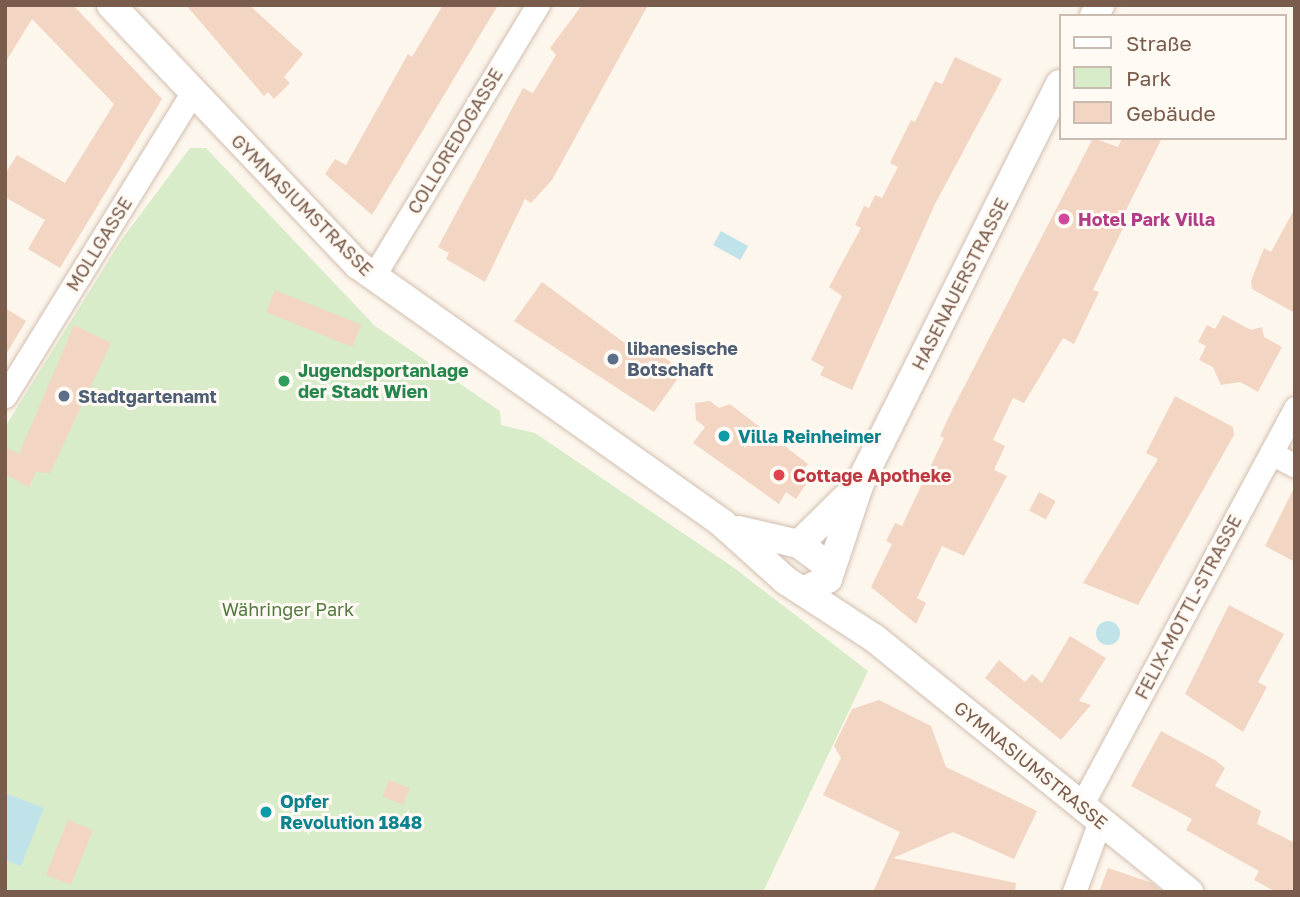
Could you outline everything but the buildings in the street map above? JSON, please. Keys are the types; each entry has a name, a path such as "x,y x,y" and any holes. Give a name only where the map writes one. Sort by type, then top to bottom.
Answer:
{"street":[{"name":"GYMNASIUMSTRASSE","path":"111,5 192,93 373,277 722,523 779,573 820,579"},
{"name":"COLLOREDOGASSE","path":"373,277 538,5"},
{"name":"HASENAUERSTRASSE","path":"820,579 860,483 1058,88"},
{"name":"MOLLGASSE","path":"5,396 192,93"},
{"name":"FELIX-MOTTL-STRASSE","path":"1074,892 1091,813 1295,408"},
{"path":"1271,453 1295,466"},
{"name":"HASENAUERSTRASSE","path":"793,545 860,483"},
{"name":"GYMNASIUMSTRASSE","path":"722,523 793,545 874,638 1189,892"},
{"path":"779,573 793,545"}],"green space":[{"name":"Währinger Park","path":"190,148 206,148 375,326 500,411 501,425 535,433 733,567 868,671 763,892 5,892 5,427 122,239"}],"water":[{"path":"721,231 748,246 740,260 713,245"},
{"path":"1108,621 1117,624 1120,633 1117,642 1108,645 1099,642 1096,633 1099,624"},
{"path":"5,793 44,808 21,866 5,860"}],"place":[{"name":"Hotel Park Villa","path":"1064,219"},
{"name":"libanesische Botschaft","path":"613,359"},
{"name":"Jugendsportanlage der Stadt Wien","path":"284,381"},
{"name":"Stadtgartenamt","path":"64,396"},
{"name":"Villa Reinheimer","path":"724,436"},
{"name":"Cottage Apotheke","path":"779,475"},
{"name":"Opfer Revolution 1848","path":"266,812"}]}
